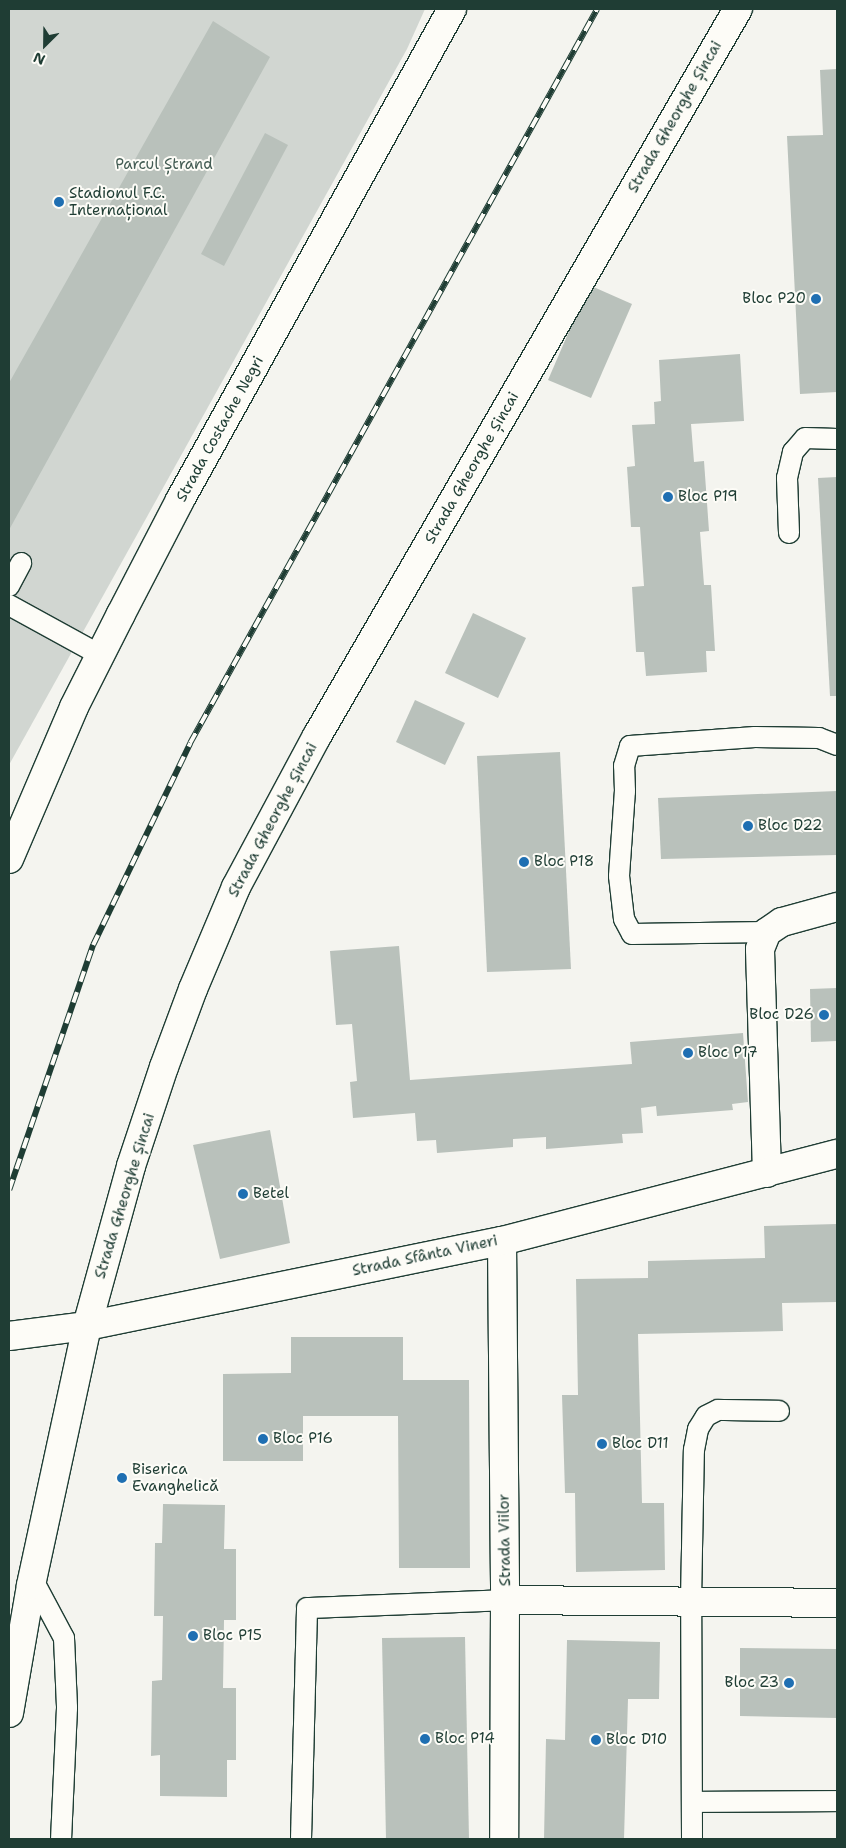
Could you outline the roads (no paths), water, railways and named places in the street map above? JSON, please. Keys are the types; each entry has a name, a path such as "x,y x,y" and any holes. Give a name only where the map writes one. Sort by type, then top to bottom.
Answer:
{"main road":[{"name":"Strada Costache Negri","path":"9,859 74,707 180,500 452,9"},
{"name":"Strada Gheorghe Șincai","path":"9,1713 33,1580 87,1326 131,1166 164,1067 193,989 236,887 274,812 322,727 738,9"},
{"path":"767,1173 760,949 767,932 782,922 837,907"},
{"name":"Strada Sfânta Vineri","path":"9,1336 87,1326 502,1241 837,1154"},
{"name":"Strada Viilor","path":"502,1241 505,1600 504,1839"},
{"path":"505,1600 837,1603"}],"lane":[{"path":"789,533 787,478 793,452 805,438 837,439"},
{"path":"9,586 21,563"},
{"path":"9,605 100,655"},
{"path":"767,932 632,934 624,919 619,876 625,800 624,766 630,746 754,737 819,738 837,745"},
{"path":"692,1839 691,1601 694,1450 698,1429 706,1416 718,1410 779,1411"},
{"path":"33,1580 64,1638 67,1708 61,1839"},
{"path":"301,1839 307,1608 505,1600"},
{"path":"692,1802 837,1801"}],"railway":[{"path":"9,1190 93,945 190,743 597,9"}],"place":[{"name":"Stadionul F.C. Internațional","path":"59,202"},
{"name":"Bloc P20","path":"816,299"},
{"name":"Bloc P19","path":"668,497"},
{"name":"Bloc D22","path":"748,826"},
{"name":"Bloc P18","path":"524,862"},
{"name":"Bloc D26","path":"824,1015"},
{"name":"Bloc P17","path":"688,1053"},
{"name":"Betel","path":"243,1194"},
{"name":"Bloc P16","path":"263,1439"},
{"name":"Bloc D11","path":"602,1444"},
{"name":"Biserica Evanghelică","path":"122,1478"},
{"name":"Bloc P15","path":"193,1636"},
{"name":"Bloc Z3","path":"789,1683"},
{"name":"Bloc P14","path":"425,1739"},
{"name":"Bloc D10","path":"596,1740"}],"park label":[{"name":"Parcul Ștrand","path":"164,165"}]}
